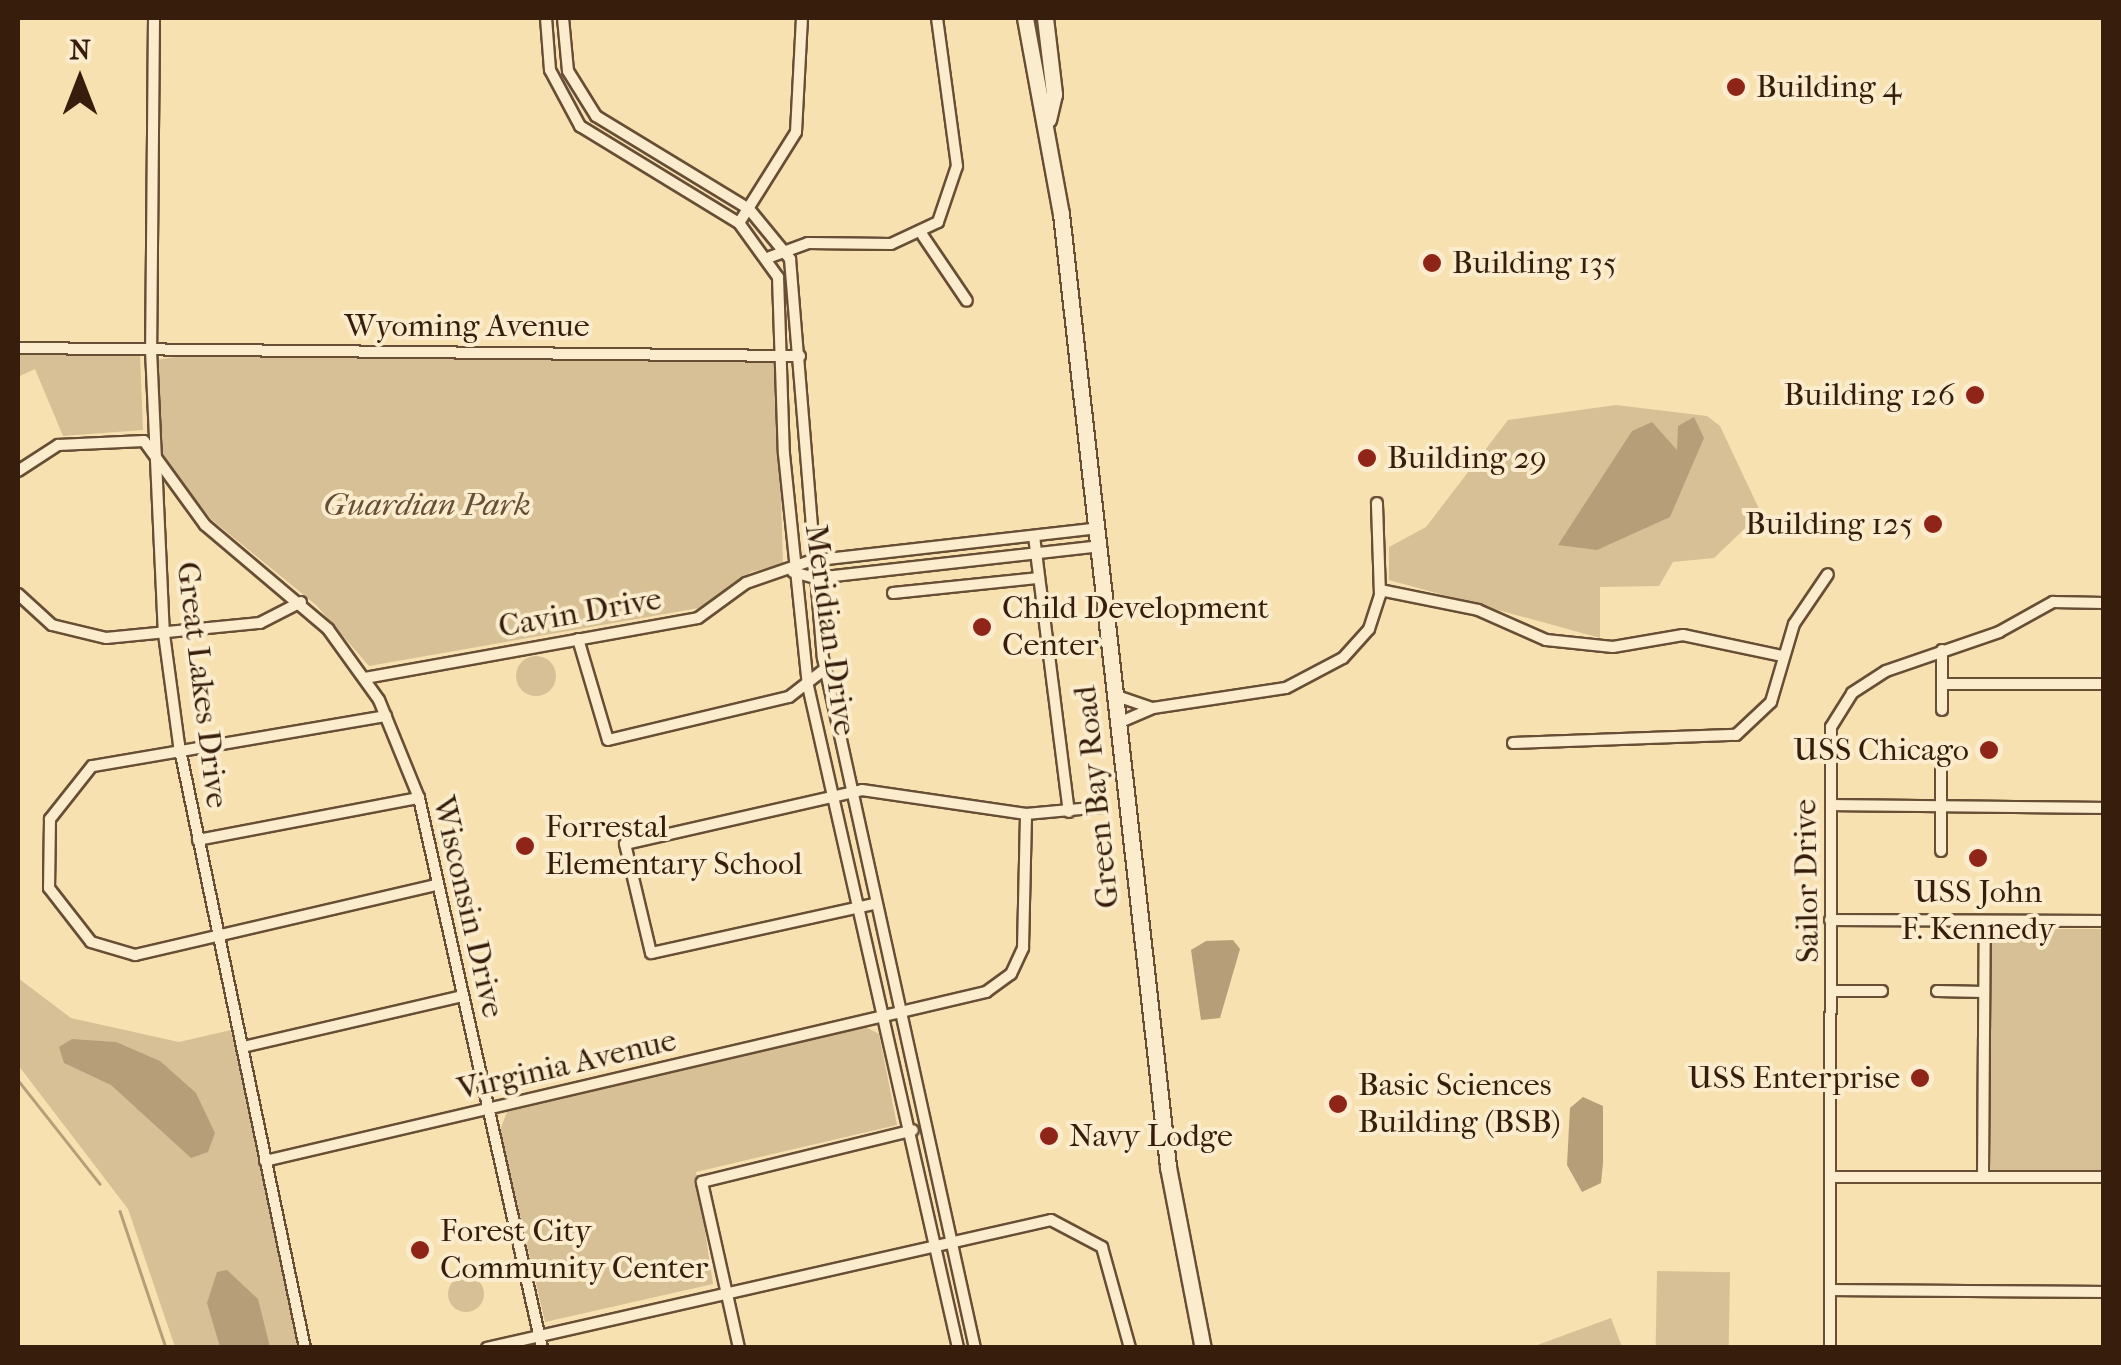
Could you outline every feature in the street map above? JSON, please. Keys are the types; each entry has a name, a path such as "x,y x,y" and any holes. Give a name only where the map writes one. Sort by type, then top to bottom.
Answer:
{"main road":[{"name":"Green Bay Road","path":"1025,18 1036,98 1048,120"},
{"name":"Green Bay Road","path":"1044,18 1054,94 1048,120 1099,528 1116,724 1168,1167 1203,1348"}],"street":[{"name":"Great Lakes Drive","path":"154,18 151,350 164,634 179,746 305,1348"},
{"name":"Meridian Drive","path":"546,18 550,70 580,126 739,223 770,256 782,291 793,572 808,686 958,1348"},
{"name":"Meridian Drive","path":"563,18 568,71 605,125 750,209 785,250 798,290 810,561 825,670 848,792 952,1238 972,1347"},
{"path":"739,223 796,132 802,18"},
{"path":"770,256 785,250 923,236 950,201 957,166 936,18"},
{"path":"923,236 967,301"},
{"name":"Wyoming Avenue","path":"18,348 800,356"},
{"path":"18,471 58,445 144,441 154,449"},
{"name":"Wisconsin Drive","path":"154,449 205,525 301,602 365,678 386,716 419,798 541,1342"},
{"path":"1116,724 1153,708 1315,677 1359,645 1380,590 1376,503"},
{"name":"Cavin Drive","path":"365,678 698,618 746,583 793,572 810,561 1099,528"},
{"path":"1034,536 1069,812"},
{"path":"793,572 812,578 1101,546"},
{"path":"1513,744 1728,738 1771,702 1783,656 1828,574"},
{"path":"893,593 1039,578"},
{"path":"1380,590 1478,610 1546,640 1614,647 1683,635 1783,656"},
{"path":"18,594 76,635 164,634 260,623 301,602"},
{"name":"Sailor Drive","path":"1830,1348 1831,726 1852,693 1942,650 2054,602 2104,602"},
{"path":"578,639 608,740 808,686 825,670"},
{"path":"1942,650 1942,710"},
{"path":"1942,684 2104,684"},
{"path":"1114,695 1153,708"},
{"path":"386,716 118,756 75,781 50,819 44,870 72,927 111,951 135,955 437,885"},
{"path":"1941,768 1941,851"},
{"path":"874,904 651,953 625,844 848,792 885,789 1026,814 1103,807"},
{"path":"198,840 419,798"},
{"path":"1831,806 2104,808"},
{"name":"Virginia Avenue","path":"264,1161 986,992 1010,974 1026,928 1026,814"},
{"path":"1830,920 2104,921"},
{"path":"1983,1177 1984,921"},
{"path":"1833,991 1882,991"},
{"path":"1937,992 1984,992"},
{"path":"243,1048 463,996"},
{"path":"739,1348 702,1182 925,1127"},
{"path":"1832,1177 2104,1177"},
{"path":"486,1348 541,1342 726,1291 1033,1221 1073,1224 1109,1262 1130,1348"},
{"path":"1831,1290 2104,1292"}],"green space":[{"path":"18,352 140,353 143,430 63,436 35,369 18,377"},
{"name":"Guardian Park","path":"194,354 777,362 783,564 751,572 699,608 369,666 316,605 212,520 157,455 156,360"},
{"path":"1616,405 1707,416 1720,426 1761,513 1714,558 1673,562 1659,586 1600,587 1600,638 1389,580 1389,547 1426,527 1508,420"},
{"path":"536,656 550,662 556,676 550,690 536,696 522,690 516,676 522,662"},
{"path":"1991,929 2103,929 2103,1171 1991,1171"},
{"path":"18,978 71,1018 179,1042 231,1030 299,1347 175,1347 128,1209 18,1065"},
{"path":"866,1027 879,1034 897,1125 696,1172 713,1284 545,1322 500,1130 507,1112"},
{"path":"1657,1271 1730,1272 1729,1348 1656,1347"},
{"path":"466,1276 479,1281 484,1294 479,1307 466,1312 453,1307 448,1294 453,1281"},
{"path":"1611,1318 1622,1347 1532,1347"}],"shaded area":[{"path":"1694,417 1704,438 1670,517 1597,550 1558,545 1632,431 1652,422 1677,450 1678,426"},
{"path":"1233,940 1240,949 1220,1018 1201,1020 1191,950 1206,941"},
{"path":"72,1039 116,1042 160,1061 196,1093 215,1133 208,1152 191,1158 111,1085 64,1063 59,1047"},
{"path":"1583,1097 1603,1106 1603,1163 1601,1183 1582,1192 1567,1165 1570,1108"},
{"path":"227,1270 258,1299 270,1347 220,1347 207,1303 217,1272"}],"waterway":[{"path":"18,1080 100,1184"},
{"path":"120,1211 166,1348"}],"place":[{"name":"Building 4","path":"1736,87"},
{"name":"Building 135","path":"1432,263"},
{"name":"Building 126","path":"1975,395"},
{"name":"Building 29","path":"1367,458"},
{"name":"Building 125","path":"1933,524"},
{"name":"Child Development Center","path":"982,627"},
{"name":"USS Chicago","path":"1989,750"},
{"name":"Forrestal Elementary School","path":"525,846"},
{"name":"USS John F. Kennedy","path":"1978,858"},
{"name":"USS Enterprise","path":"1920,1078"},
{"name":"Basic Sciences Building (BSB)","path":"1338,1104"},
{"name":"Navy Lodge","path":"1049,1136"},
{"name":"Forest City Community Center","path":"420,1250"}]}
